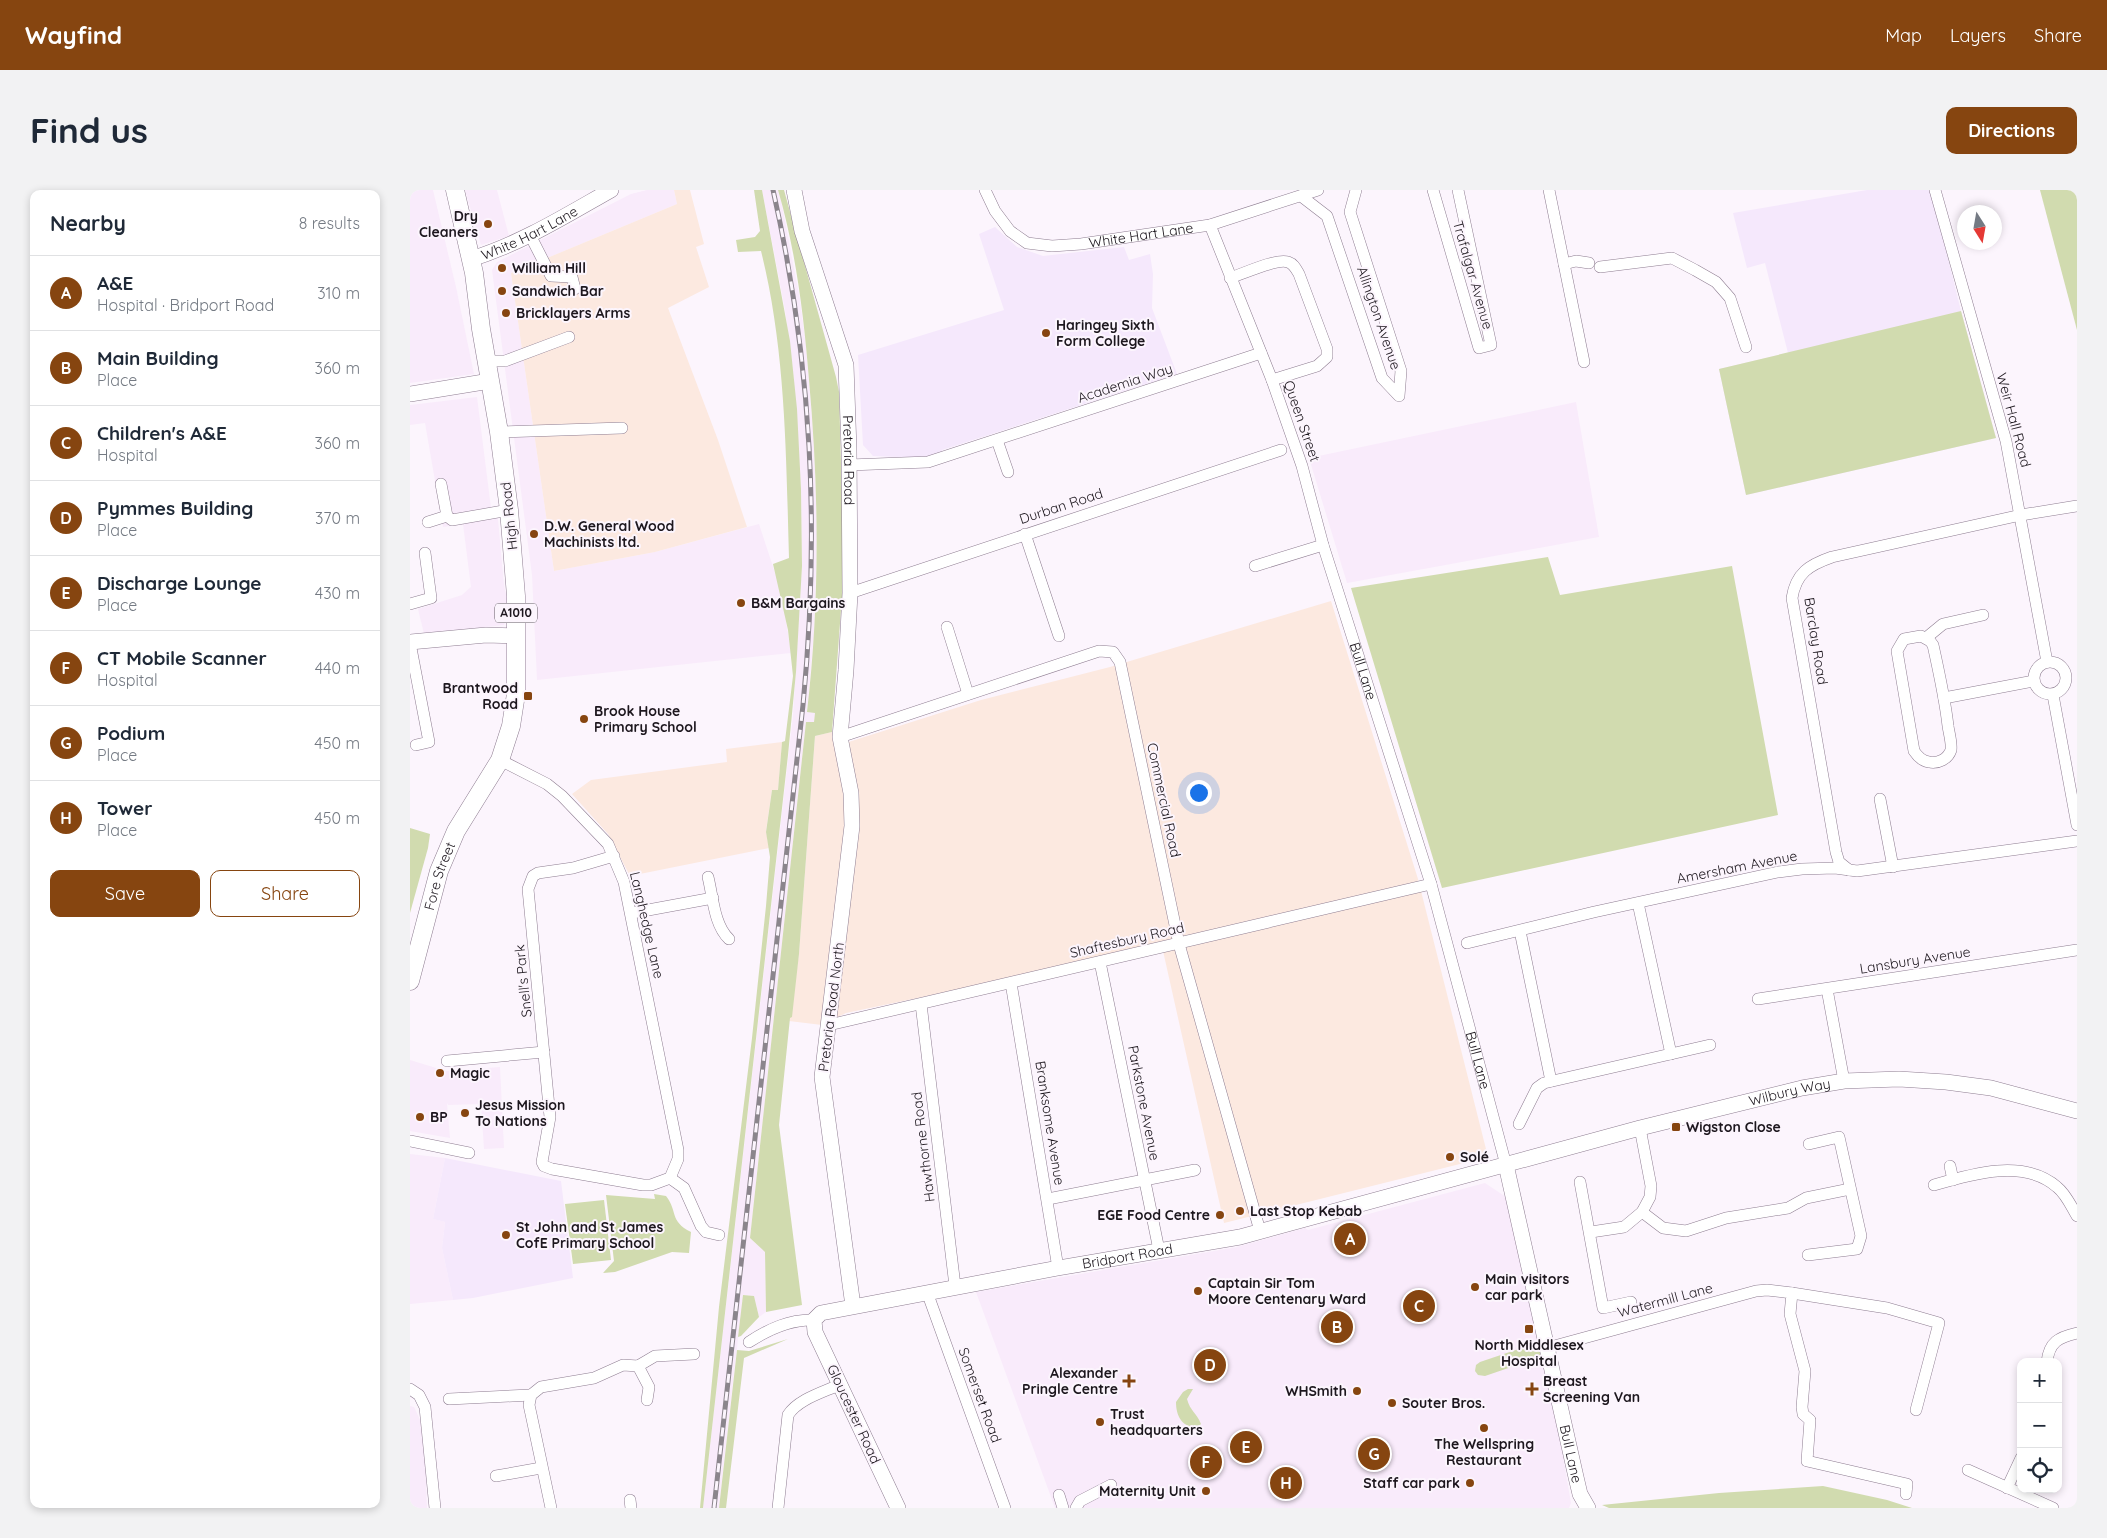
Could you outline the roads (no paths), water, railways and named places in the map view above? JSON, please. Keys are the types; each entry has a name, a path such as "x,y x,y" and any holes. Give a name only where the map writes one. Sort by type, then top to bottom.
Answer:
{"main road":[{"name":"High Road","path":"455,190 471,259 499,432 509,510 517,636 516,694 510,730 500,760 456,831"},
{"name":"Fore Street","path":"410,980 439,871 456,831"}],"street":[{"name":"White Hart Lane","path":"471,259 530,236 610,190"},
{"name":"Pretoria Road","path":"794,190 802,231 846,365 850,593 840,737"},
{"name":"White Hart Lane","path":"985,190 995,211 1010,232 1027,243 1039,245 1080,244 1210,224 1318,190"},
{"name":"Allington Avenue","path":"1301,196 1327,216 1382,378 1399,396 1401,371 1350,212 1356,190"},
{"name":"Trafalgar Avenue","path":"1433,190 1479,348 1491,345 1458,190"},
{"path":"1549,190 1584,362"},
{"name":"Weir Hall Road","path":"1935,190 2006,441 2047,662"},
{"name":"Queen Street","path":"1210,224 1272,380 1302,466 1351,632"},
{"path":"530,236 550,276 572,277 575,289"},
{"path":"1600,267 1672,258 1695,270 1716,282 1730,298 1746,347"},
{"path":"1230,278 1275,262 1287,261 1294,266 1299,274 1327,349 1327,357 1317,366 1272,380"},
{"path":"1564,264 1576,261 1588,263"},
{"path":"1463,294 1479,290"},
{"path":"1363,320 1383,312"},
{"path":"487,361 506,361 569,337"},
{"name":"Academia Way","path":"849,465 928,462 1261,353"},
{"path":"410,394 490,381"},
{"path":"499,432 622,428"},
{"path":"997,440 1008,472"},
{"name":"Durban Road","path":"850,593 1281,450"},
{"path":"441,484 447,516 452,520 509,510"},
{"name":"Barclay Road","path":"1850,871 1840,862 1836,852 1792,598 1794,584 1810,566 1832,557 2021,515 2077,506"},
{"path":"428,522 447,516"},
{"path":"1025,534 1059,636"},
{"path":"1255,566 1324,545"},
{"path":"410,604 431,598 426,553"},
{"path":"1926,638 1943,624 1983,615"},
{"path":"947,627 968,694"},
{"name":"Bull Lane","path":"1351,632 1431,884 1488,1104 1506,1165 1547,1348 1578,1501 1588,1508"},
{"path":"416,745 429,742 410,642 486,634 517,636"},
{"path":"1920,636 1926,638 1934,645 1944,698 1950,751 1944,760 1928,762 1921,760 1913,746 1897,651 1901,642 1909,637 1920,636"},
{"name":"Commercial Road","path":"840,737 1099,652 1113,652 1120,662 1178,944 1260,1231"},
{"path":"2047,662 2058,664 2072,674 2064,687 2053,695 2041,692 2034,681 2036,669 2047,662"},
{"path":"1944,698 2034,681"},
{"path":"2053,695 2077,825"},
{"name":"Pretoria Road North","path":"840,737 851,793 852,826 830,1026 822,1077 853,1306"},
{"name":"Langhedge Lane","path":"500,760 539,780 562,796 608,844 614,856 624,882 632,913 678,1150 678,1159 670,1178"},
{"path":"1880,799 1893,867"},
{"name":"Amersham Avenue","path":"1467,943 1778,872 1835,868 1850,871 1893,867 2077,841"},
{"path":"1817,869 1832,862 1836,852"},
{"name":"Snell's Park","path":"614,856 573,868 538,873 533,876 528,889 550,1117 542,1162 544,1166 643,1185 651,1185 670,1178"},
{"path":"708,877 722,932 729,938"},
{"name":"Shaftesbury Road","path":"830,1026 1431,884"},
{"path":"632,913 713,898"},
{"path":"1638,903 1671,1054"},
{"path":"1520,931 1548,1059 1551,1081"},
{"name":"Lansbury Avenue","path":"1758,999 2077,950"},
{"name":"Parkstone Avenue","path":"1100,962 1159,1250"},
{"name":"Branksome Avenue","path":"1012,983 1058,1268"},
{"path":"1827,988 1844,1081"},
{"name":"Hawthorne Road","path":"921,1004 955,1286"},
{"path":"1537,1088 1551,1081 1710,1045"},
{"path":"447,1061 544,1052"},
{"path":"1519,1124 1544,1075 1548,1059"},
{"name":"Wilbury Way","path":"1506,1165 1640,1128 1802,1088 1844,1081 1890,1079 1946,1082 1991,1088 2077,1111"},
{"path":"1590,1232 1624,1227 1642,1212 1650,1196 1651,1186 1640,1128"},
{"path":"1808,1144 1839,1137 1861,1236 1858,1249 1808,1256"},
{"path":"410,1141 470,1153"},
{"name":"Bridport Road","path":"749,1342 793,1321 814,1320 821,1313 955,1286 1219,1241 1506,1165"},
{"path":"1950,1166 1953,1180"},
{"path":"1048,1199 1195,1170"},
{"path":"1934,1185 1991,1172 2016,1171 2042,1178 2058,1187 2058,1195 2077,1216"},
{"path":"670,1178 684,1188 701,1226 706,1232 720,1235"},
{"path":"1580,1182 1604,1308 1632,1302"},
{"path":"1642,1212 1663,1228 1686,1231 1726,1218 1788,1208 1806,1198 1850,1189"},
{"name":"Watermill Lane","path":"1547,1348 1756,1291 1767,1290 1792,1293 1887,1308 1939,1323 1916,1410"},
{"name":"Somerset Road","path":"927,1292 1005,1508"},
{"path":"1792,1293 1790,1314 1805,1371 1802,1407 1803,1414 1810,1420 1807,1462 1907,1484 1906,1494"},
{"name":"Gloucester Road","path":"814,1320 815,1332 898,1508"},
{"path":"2047,1358 2048,1350 2052,1346 2066,1335 2077,1333"},
{"path":"551,1508 529,1405 531,1395 541,1386 594,1378 623,1365 638,1366 655,1356 694,1354"},
{"path":"638,1366 649,1387 647,1400"},
{"path":"778,1508 788,1415 792,1408 800,1403 841,1384"},
{"path":"410,1389 419,1395 425,1407 435,1508"},
{"path":"449,1400 531,1395"},
{"path":"2007,1488 2017,1467"},
{"path":"496,1476 541,1468"},
{"path":"1968,1470 2053,1508"},
{"path":"1076,1508 1080,1502 1111,1485"},
{"path":"1059,1495 1063,1508"}],"railway":[{"path":"714,1508 803,705 811,575 809,446 804,383 797,319 773,190"}],"place":[{"name":"Dry Cleaners","path":"488,224"},
{"name":"William Hill","path":"502,268"},
{"name":"Sandwich Bar","path":"502,291"},
{"name":"Bricklayers Arms","path":"506,313"},
{"name":"Haringey Sixth Form College","path":"1046,333"},
{"name":"D.W. General Wood Machinists ltd.","path":"534,534"},
{"name":"B&M Bargains","path":"741,603"},
{"name":"Brantwood Road","path":"528,696"},
{"name":"Brook House Primary School","path":"584,719"},
{"name":"Magic","path":"440,1073"},
{"name":"Jesus Mission To Nations","path":"465,1113"},
{"name":"BP","path":"420,1117"},
{"name":"Wigston Close","path":"1676,1127"},
{"name":"Solé","path":"1450,1157"},
{"name":"Last Stop Kebab","path":"1240,1211"},
{"name":"EGE Food Centre","path":"1220,1215"},
{"name":"St John and St James CofE Primary School","path":"506,1235"},
{"name":"A&E","path":"1350,1239"},
{"name":"Main visitors car park","path":"1475,1287"},
{"name":"Captain Sir Tom Moore Centenary Ward","path":"1198,1291"},
{"name":"Children's A&E","path":"1419,1306"},
{"name":"Main Building","path":"1337,1327"},
{"name":"North Middlesex Hospital","path":"1529,1329"},
{"name":"Pymmes Building","path":"1210,1365"},
{"name":"Alexander Pringle Centre","path":"1129,1381"},
{"name":"Breast Screening Van","path":"1532,1389"},
{"name":"WHSmith","path":"1357,1391"},
{"name":"Souter Bros.","path":"1392,1403"},
{"name":"Trust headquarters","path":"1100,1422"},
{"name":"The Wellspring Restaurant","path":"1484,1428"},
{"name":"Discharge Lounge","path":"1246,1447"},
{"name":"Podium","path":"1374,1454"},
{"name":"CT Mobile Scanner","path":"1206,1462"},
{"name":"Tower","path":"1286,1483"},
{"name":"Staff car park","path":"1470,1483"},
{"name":"Maternity Unit","path":"1206,1491"}]}
